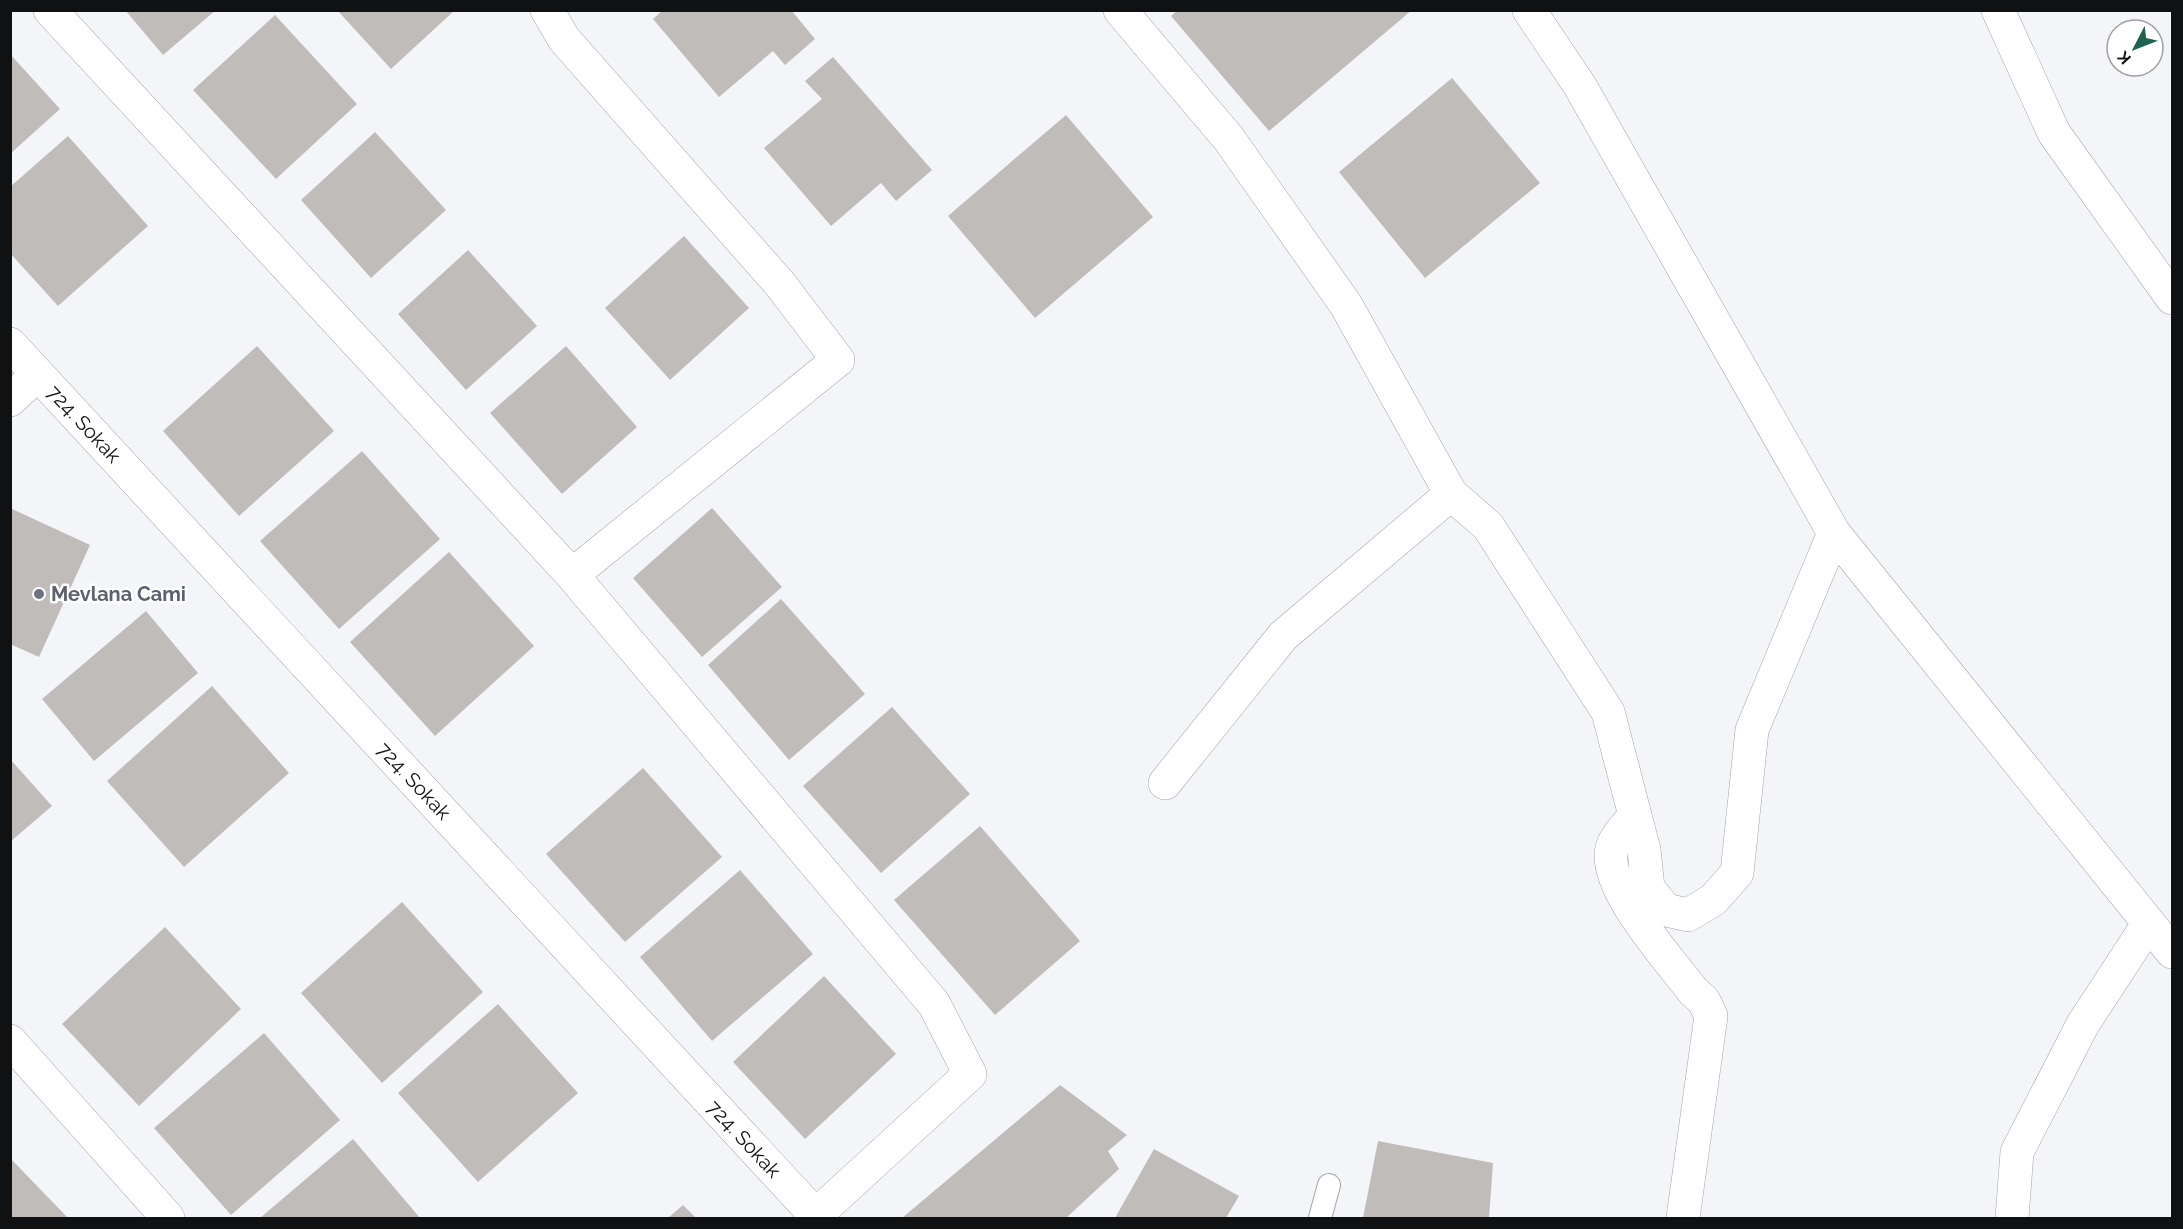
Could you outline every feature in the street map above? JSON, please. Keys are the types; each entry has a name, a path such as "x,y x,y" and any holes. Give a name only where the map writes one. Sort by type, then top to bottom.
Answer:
{"street":[{"path":"51,10 572,575 934,1004 970,1074 817,1217"},
{"path":"547,10 564,39 780,284 838,360 572,575"},
{"path":"1120,10 1229,139 1346,305 1451,494 1488,526 1608,712 1644,850 1648,888 1666,910 1688,915 1713,900 1737,873 1752,730 1834,533"},
{"path":"1529,10 1580,86 1834,533 2172,952"},
{"path":"1998,10 2054,133 2172,298"},
{"name":"724. Sokak","path":"10,344 817,1217"},
{"path":"10,400 38,374"},
{"path":"1166,783 1283,636 1451,494"},
{"path":"1635,815 1613,845 1611,862 1614,872 1625,900 1693,991 1704,1001 1711,1016 1683,1218"},
{"path":"2012,1218 2017,1152 2083,1024 2148,923"},
{"path":"10,1041 158,1215"}],"lane":[{"path":"1320,1218 1329,1185"}],"building":[{"path":"125,10 216,10 163,55"},
{"path":"337,10 455,10 391,69"},
{"path":"663,10 791,10 815,39 785,65 773,51 719,97 653,19"},
{"path":"1178,10 1412,10 1269,131 1171,16"},
{"path":"275,15 357,104 276,179 193,90"},
{"path":"10,54 60,109 10,154"},
{"path":"833,57 932,170 896,201 881,183 831,226 764,148 822,99 805,81"},
{"path":"1452,78 1540,183 1425,278 1339,172"},
{"path":"1066,115 1153,217 1035,318 948,216"},
{"path":"375,132 446,210 371,278 301,200"},
{"path":"68,136 148,226 58,306 10,253 10,187"},
{"path":"684,236 749,308 670,380 605,308"},
{"path":"468,250 537,326 466,390 398,314"},
{"path":"257,346 334,431 239,516 163,431"},
{"path":"566,346 637,427 562,494 490,413"},
{"path":"362,451 440,539 339,629 260,541"},
{"name":"Mevlana Cami","path":"10,508 90,545 39,657 10,644"},
{"path":"712,508 782,587 702,657 633,578"},
{"path":"449,552 534,646 435,736 350,642"},
{"path":"781,599 865,694 789,760 708,665"},
{"path":"146,611 198,673 94,761 42,699"},
{"path":"212,686 289,773 184,867 107,781"},
{"path":"892,707 970,794 881,873 803,786"},
{"path":"10,759 52,806 10,842"},
{"path":"643,768 722,857 625,942 546,854"},
{"path":"980,826 1080,941 995,1015 894,900"},
{"path":"740,870 813,954 712,1041 640,957"},
{"path":"402,902 483,992 382,1083 301,993"},
{"path":"165,927 241,1009 139,1106 62,1024"},
{"path":"824,976 896,1054 805,1139 733,1062"},
{"path":"498,1004 578,1093 478,1182 398,1093"},
{"path":"264,1033 340,1120 231,1215 154,1128"},
{"path":"1060,1085 1127,1135 1108,1151 1119,1169 1066,1218 902,1218"},
{"path":"353,1139 420,1218 260,1218"},
{"path":"1378,1141 1493,1163 1489,1218 1363,1218"},
{"path":"1154,1149 1239,1196 1226,1218 1115,1218"},
{"path":"10,1158 68,1218 10,1218"},
{"path":"683,1205 696,1218 668,1218"}],"place":[{"name":"Mevlana Cami","path":"39,594"}]}
